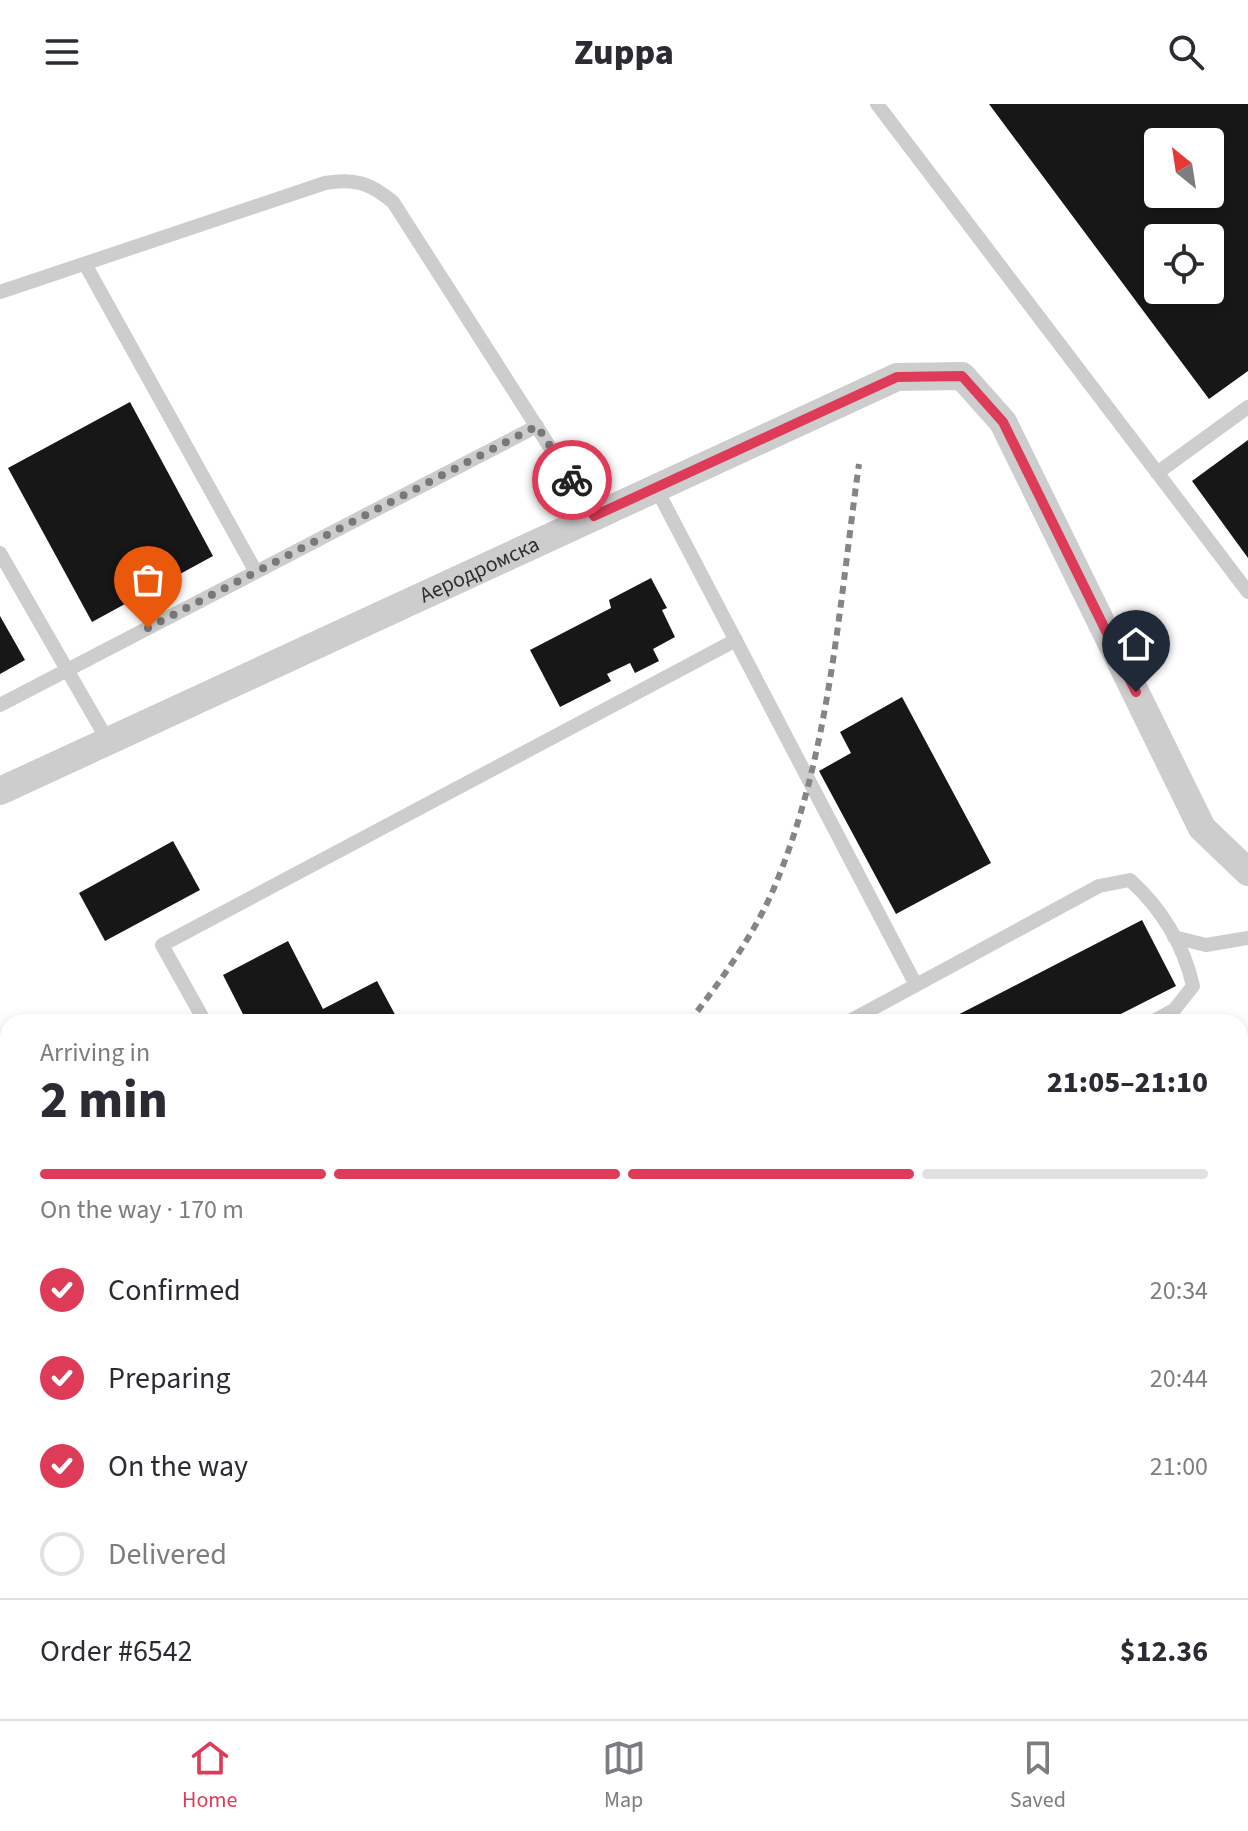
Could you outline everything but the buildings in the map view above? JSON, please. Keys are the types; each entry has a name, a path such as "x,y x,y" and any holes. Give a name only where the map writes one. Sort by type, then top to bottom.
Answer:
{"street":[{"name":"Аеродромска","path":"0,791 897,377 962,376 1003,422 1202,828 1248,872"}],"lane":[{"path":"877,104 1248,592"},
{"path":"0,292 325,183 350,179 372,185 393,202 594,516"},
{"path":"85,264 256,572"},
{"path":"1157,473 1248,407"},
{"path":"0,705 537,426"},
{"path":"656,488 916,985"},
{"path":"0,553 108,741"},
{"path":"201,1014 162,945 736,640"},
{"path":"863,1014 1099,886 1130,880 1154,901 1188,962 1193,986 1174,1010 1167,1014"},
{"path":"1174,937 1206,945 1248,938"}],"railway":[{"path":"695,1014 757,923 793,838 808,786 830,679 859,464"}],"way so far":[{"path":"148,628 537,426 572,480"}],"route":[{"path":"572,480 594,516 897,377 962,376 1003,422 1136,692"}]}
